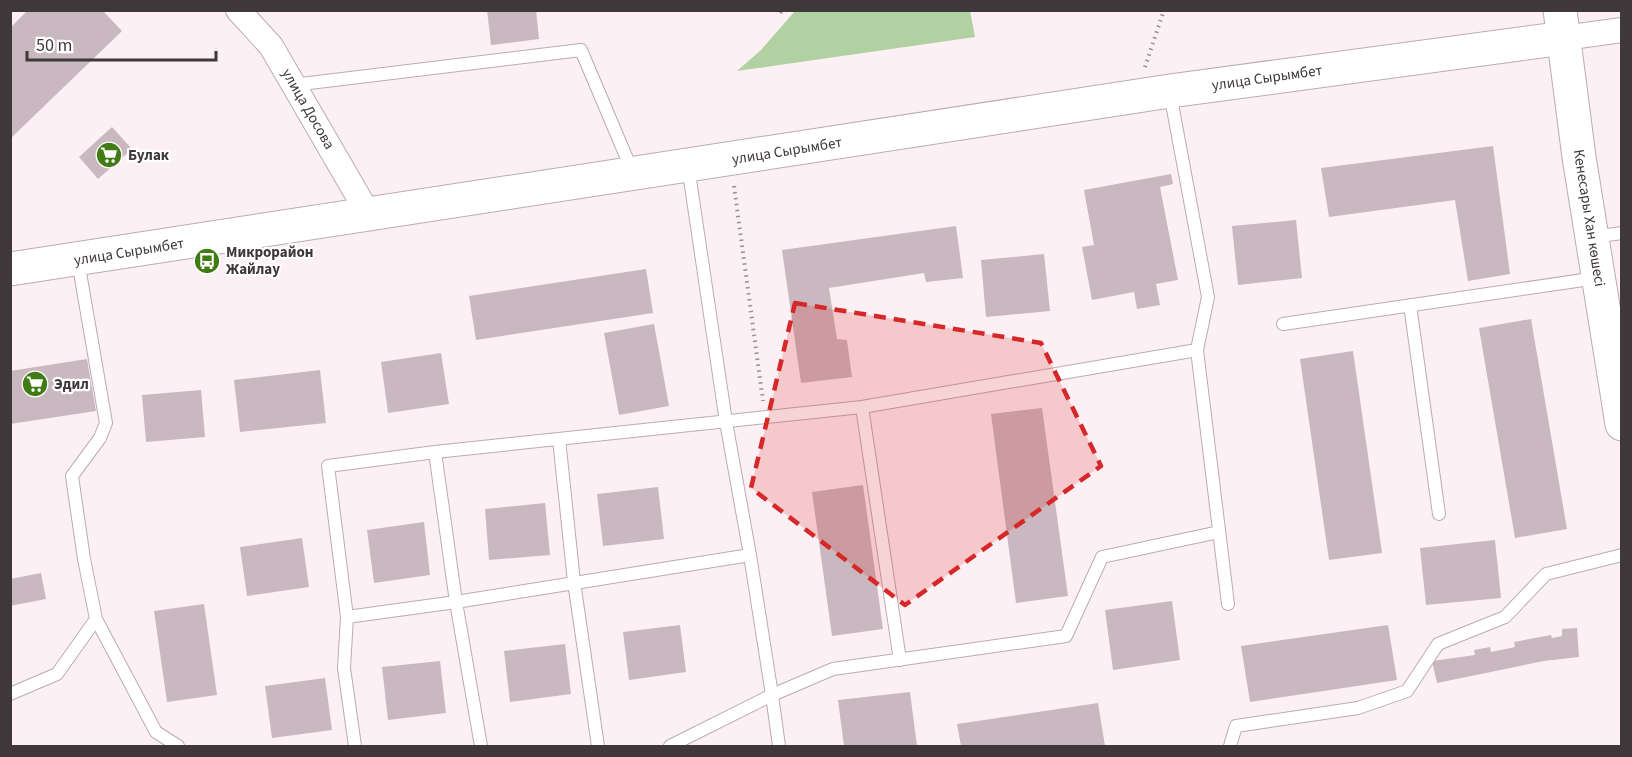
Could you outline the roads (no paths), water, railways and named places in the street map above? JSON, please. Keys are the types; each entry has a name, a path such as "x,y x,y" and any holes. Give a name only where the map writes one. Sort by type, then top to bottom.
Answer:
{"street":[{"name":"улица Досова","path":"238,10 271,46 369,215"},
{"path":"1562,24 1622,30"},
{"name":"улица Сырымбет","path":"10,269 730,160 1156,83 1562,24"},
{"name":"Кенесары Хан көшесі","path":"1562,24 1579,157 1607,235 1598,278 1620,404"}],"lane":[{"path":"293,85 581,50 634,174"},
{"path":"1156,83 1208,297 1197,350 1228,604"},
{"path":"688,165 726,422 750,555 779,747"},
{"path":"78,260 106,423 100,438 72,476 96,619 156,732 178,747"},
{"path":"1283,324 1598,278"},
{"path":"1410,305 1439,514"},
{"path":"355,747 344,668 347,617 328,466 435,452 862,407 1197,350"},
{"path":"862,407 900,660"},
{"path":"559,439 574,582 598,747"},
{"path":"435,452 456,602 481,747"},
{"path":"670,747 772,695 832,669 1066,636 1102,557 1219,532"},
{"path":"347,617 750,555"},
{"path":"1230,747 1236,726 1358,708 1407,691 1438,644 1505,617 1546,574 1622,555"},
{"path":"10,694 57,674 96,619"}],"place":[{"name":"Булак","path":"109,155"},
{"name":"Микрорайон Жайлау","path":"207,261"},
{"name":"Эдил","path":"35,384"}]}
